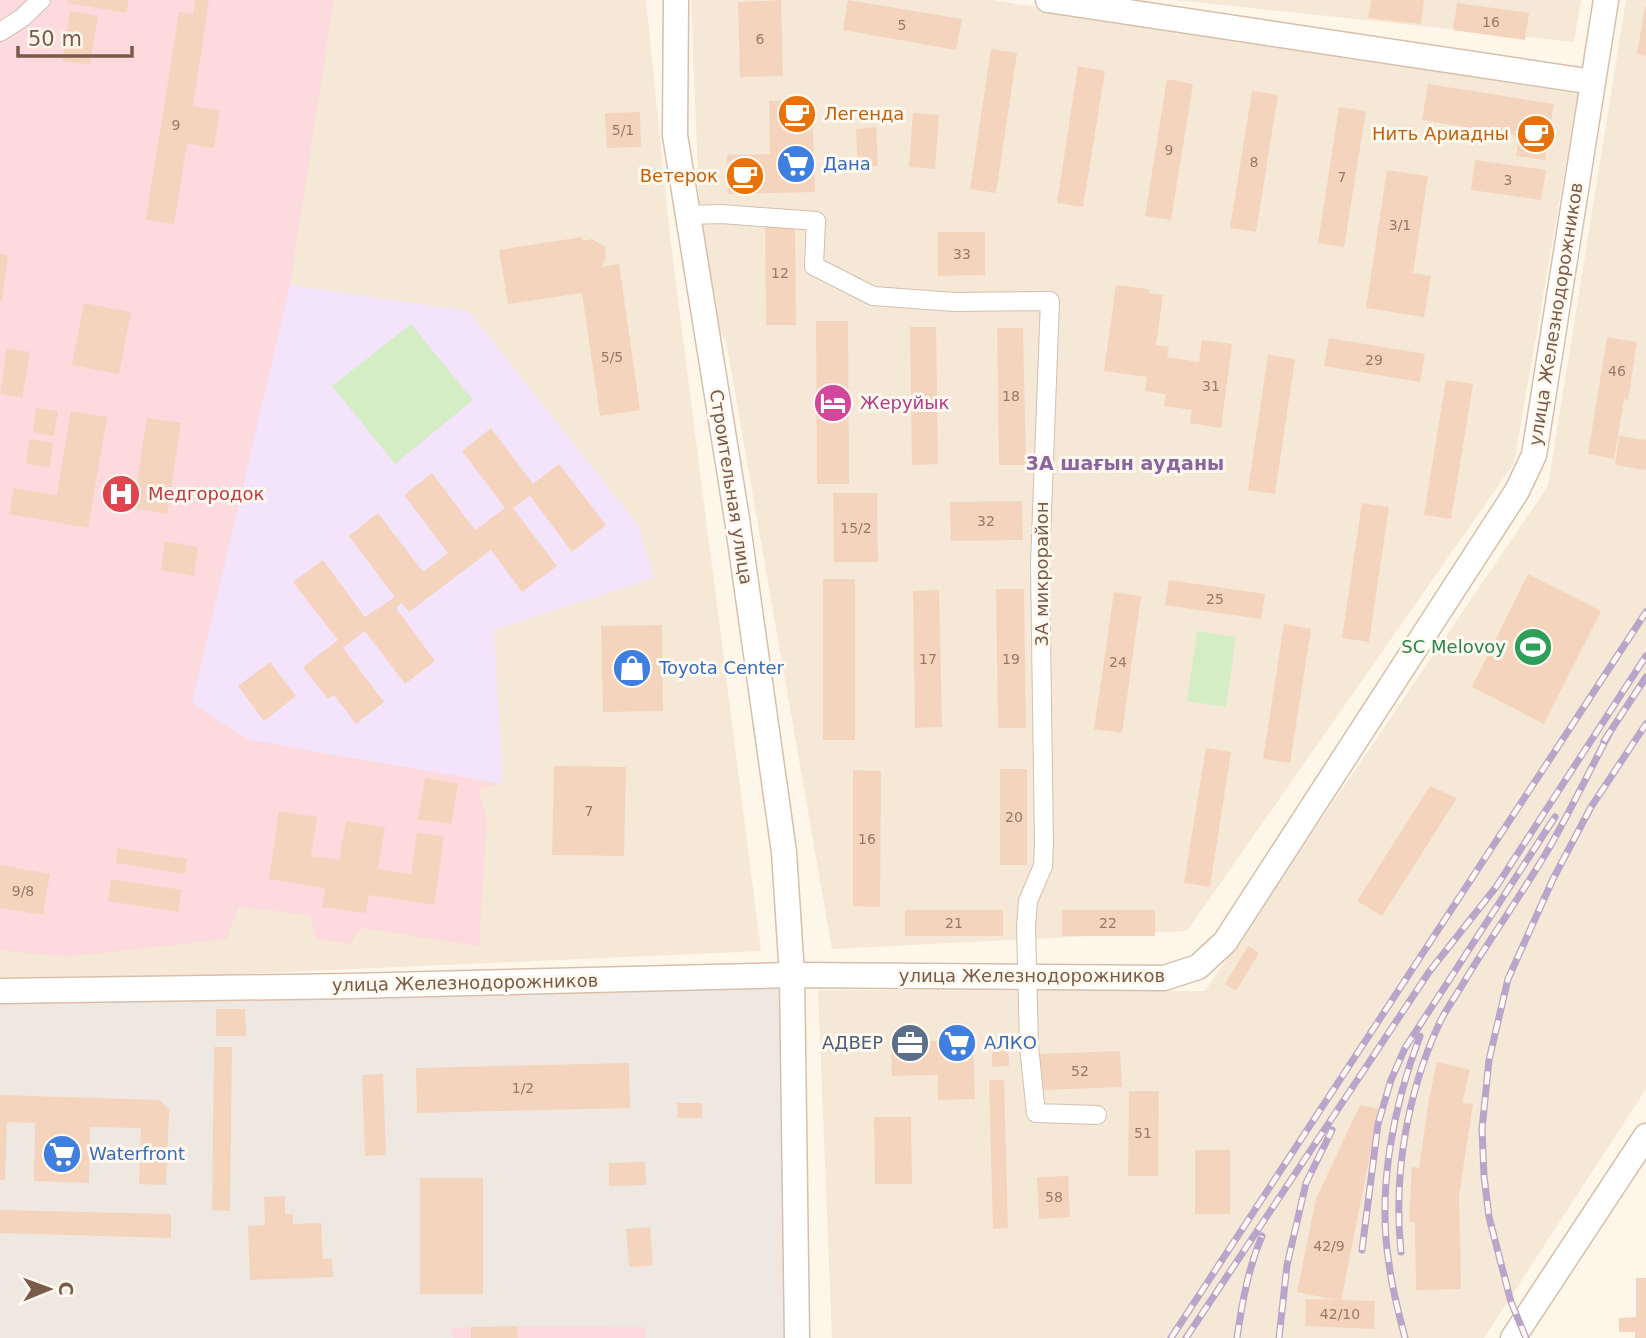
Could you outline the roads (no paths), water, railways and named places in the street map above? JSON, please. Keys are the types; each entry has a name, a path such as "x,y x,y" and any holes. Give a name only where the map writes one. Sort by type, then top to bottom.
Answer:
{"street":[{"path":"0,32 22,18 41,0"},
{"name":"Строительная улица","path":"676,0 675,135 737,519 784,852 792,975 797,1338"},
{"path":"1048,0 1593,82"},
{"name":"улица Железнодорожников","path":"0,991 792,975 1164,978 1198,967 1225,942 1517,491 1534,454 1606,0"},
{"name":"3А микрорайон","path":"688,215 721,214 816,221 814,265 873,296 955,302 1050,301 1040,564 1044,844 1043,866 1028,901 1026,926 1029,1046 1036,1113 1097,1115"},
{"path":"1513,1338 1646,1136"}],"railway":[{"path":"1171,1338 1646,612"},
{"path":"1186,1338 1429,972 1496,887 1646,656"},
{"path":"1604,741 1646,677"},
{"path":"1526,1338 1511,1302 1489,1217 1482,1129 1489,1060 1508,979 1553,879 1591,807 1646,724"},
{"path":"1401,1252 1401,1164 1411,1107 1428,1051 1448,1008 1552,843 1609,734"},
{"path":"1362,1250 1378,1124 1391,1080 1405,1048 1555,817"},
{"path":"1405,1338 1389,1264 1386,1178 1395,1120 1420,1036"},
{"path":"1279,1338 1287,1265 1306,1183 1332,1130"},
{"path":"1237,1338 1246,1286 1262,1236"}],"place":[{"name":"Легенда","path":"797,114"},
{"name":"Нить Ариадны","path":"1536,134"},
{"name":"Дана","path":"796,164"},
{"name":"Ветерок","path":"745,176"},
{"name":"Жеруйык","path":"833,403"},
{"name":"Медгородок","path":"121,494"},
{"name":"SC Melovoy","path":"1533,647"},
{"name":"Toyota Center","path":"632,668"},
{"name":"АДВЕР","path":"910,1043"},
{"name":"АЛКО","path":"957,1043"},
{"name":"Waterfront","path":"62,1154"}],"district":[{"name":"3А шағын ауданы","path":"1125,463"}]}
